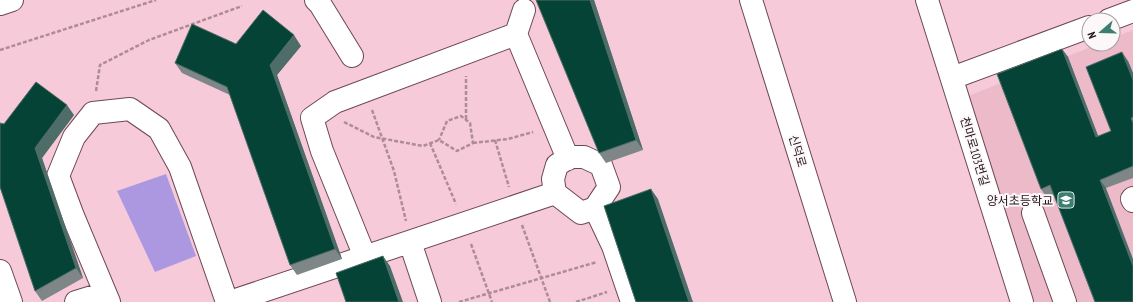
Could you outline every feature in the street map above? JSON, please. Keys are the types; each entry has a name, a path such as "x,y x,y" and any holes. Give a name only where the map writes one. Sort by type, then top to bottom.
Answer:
{"street":[{"path":"0,4 12,0"},
{"path":"316,0 320,4 352,56"},
{"name":"신덕로","path":"751,0 845,302"},
{"name":"천마로103번길","path":"927,0 1022,302"},
{"path":"524,10 516,34 568,159"},
{"path":"1121,16 1133,11"},
{"path":"952,78 1081,30"},
{"path":"365,257 322,151 312,118 335,102 516,34"},
{"path":"76,302 107,298 58,176 74,137 93,113 130,109 159,129 180,167 229,302 555,193"},
{"path":"570,157 584,157 601,165 608,187 595,208 581,213 555,193 553,179 557,165 568,159 570,157"},
{"path":"595,208 617,256 629,294"},
{"path":"1033,213 1065,302"},
{"path":"410,242 430,302"},
{"path":"0,270 12,302"}],"path":[{"path":"0,50 156,0"},
{"path":"93,113 100,64 149,40 242,6"},
{"path":"461,55 467,79 466,120"},
{"path":"365,90 394,171 410,242"},
{"path":"322,110 374,137 423,146 439,140 447,121 461,116 470,123 473,143"},
{"path":"439,140 457,151 473,143 508,139 554,126"},
{"path":"495,140 515,206 550,302"},
{"path":"430,143 464,223 492,302"},
{"path":"460,302 617,256"},
{"path":"576,302 629,294"}],"shaded area":[{"name":"양서초등학교","path":"1133,30 1133,302 1032,302 966,97 1081,51 1121,52 1121,35"},
{"path":"166,174 196,256 155,272 117,191"}],"building":[{"path":"536,0 590,0 636,140 599,153"},
{"path":"263,10 294,35 270,65 335,249 290,265 227,87 175,63 192,24 236,44"},
{"path":"1062,49 1096,137 1111,131 1086,67 1122,52 1133,80 1133,117 1131,118 1133,123 1133,166 1100,180 1133,266 1133,302 1095,302 1050,185 1041,189 997,74"},
{"path":"36,82 67,105 35,148 76,268 35,291 0,187 0,123 4,124"},
{"path":"651,189 689,302 636,302 604,206"},
{"path":"383,256 399,302 346,302 336,273"}],"place":[{"name":"양서초등학교","path":"1066,200"}]}
